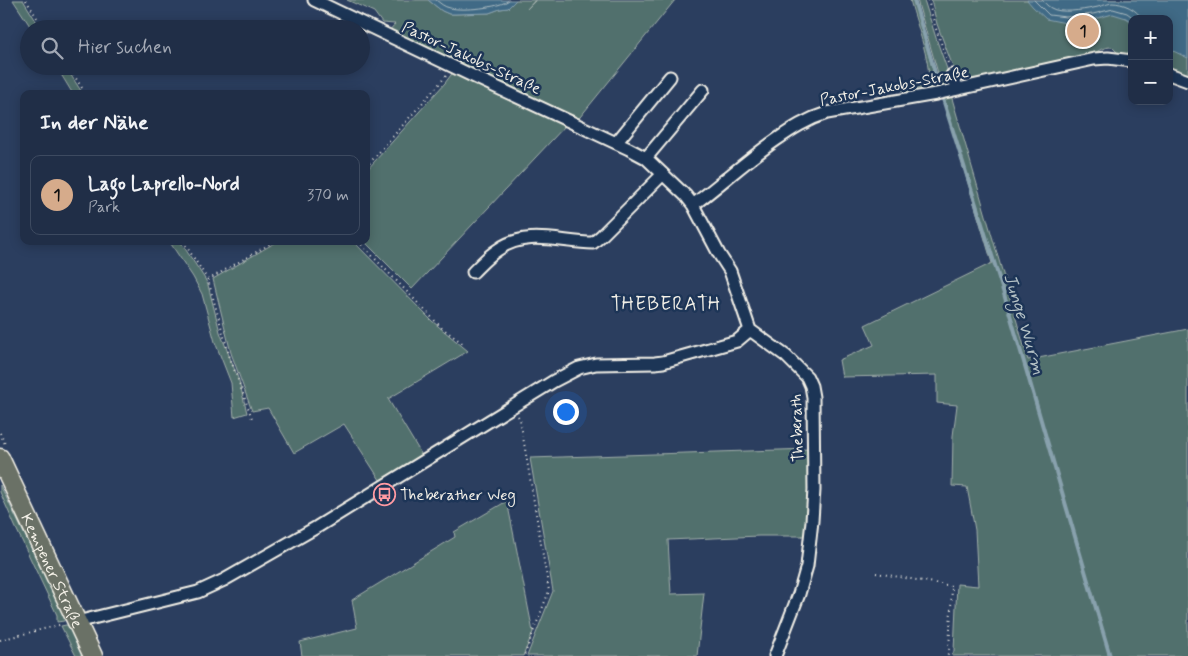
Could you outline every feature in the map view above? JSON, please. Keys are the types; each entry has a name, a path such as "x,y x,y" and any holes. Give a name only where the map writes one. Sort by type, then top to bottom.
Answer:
{"main road":[{"name":"Kempener Straße","path":"0,458 94,656"}],"street":[{"name":"Pastor-Jakobs-Straße","path":"314,0 355,20"},
{"name":"Pastor-Jakobs-Straße","path":"370,27 646,158 693,205 747,161 804,121 827,113 936,94 1094,60 1108,58 1128,60"},
{"path":"952,75 953,90"},
{"path":"1173,75 1188,81"},
{"path":"616,143 670,77"},
{"path":"646,158 703,90"},
{"path":"473,272 499,249 514,242 539,238 593,243 663,174"},
{"path":"77,622 184,596 210,587 317,527 554,381 579,368 596,364 663,362 737,342 750,330 730,271 718,254 693,205"},
{"name":"Theberath","path":"750,330 786,356 807,377 813,397 814,490 807,566 799,594 775,656"}],"path":[{"path":"26,0 38,20"},
{"path":"928,0 952,75"},
{"path":"370,162 453,67"},
{"path":"74,75 83,90"},
{"path":"186,245 208,280 230,358 253,421"},
{"path":"208,280 268,245"},
{"path":"362,245 442,328 465,345"},
{"path":"512,407 520,419 549,591 524,656"},
{"path":"876,573 952,586 948,656"},
{"path":"0,640 77,622"}],"green space":[{"path":"13,0 23,0 35,20 26,20"},
{"path":"347,0 428,0 442,11 456,14 489,13 508,8 516,0 535,0 527,9 536,0 675,0 576,122 388,32 395,24 382,23 374,12"},
{"path":"910,0 913,0 938,88 908,95 902,90 921,87 928,80 929,73"},
{"path":"917,0 924,0 952,83 951,85 942,87"},
{"path":"931,0 1188,0 1188,76 1173,70 1173,15 1128,15 1128,55 1119,54 1112,47 1109,47 1092,55 973,81 964,80 956,75 937,24"},
{"path":"454,71 566,125 412,289 368,245 370,245 370,167"},
{"path":"61,75 71,75 80,90 71,90"},
{"path":"951,95 1028,360 1188,329 1188,656 952,656 954,651 957,584 978,586 975,530 967,487 952,486 953,436 957,405 937,403 937,375 842,377 839,360 874,345 865,325 992,263 943,100"},
{"path":"172,245 183,245 208,285 220,332 239,381 247,413 234,417 231,383 215,342 202,294"},
{"path":"271,245 357,245 432,321 468,351 388,399 423,457 382,483 344,424 294,453 268,408 252,411 231,353 213,279"},
{"path":"810,449 810,502 806,536 668,540 671,594 704,593 697,656 527,656 553,591 530,458"},
{"path":"0,485 65,616 64,621 57,622 57,615 0,492"},
{"path":"507,501 533,632 523,656 302,656 300,642 357,628 352,600 455,537 454,532"},
{"path":"66,625 71,629 83,656 76,656 61,626"}],"water":[{"path":"428,0 516,0 508,8 489,13 449,14"},
{"path":"1027,0 1188,0 1188,58 1173,51 1173,15 1128,15 1128,19 1113,14 1066,23 1046,19"}],"waterway":[{"name":"Junge Wurm","path":"914,0 1004,294 1110,656"}],"place":[{"name":"Lago Laprello-Nord","path":"1083,31"},
{"name":"Theberather Weg","path":"384,494"}],"district":[{"name":"THEBERATH","path":"666,303"}]}
